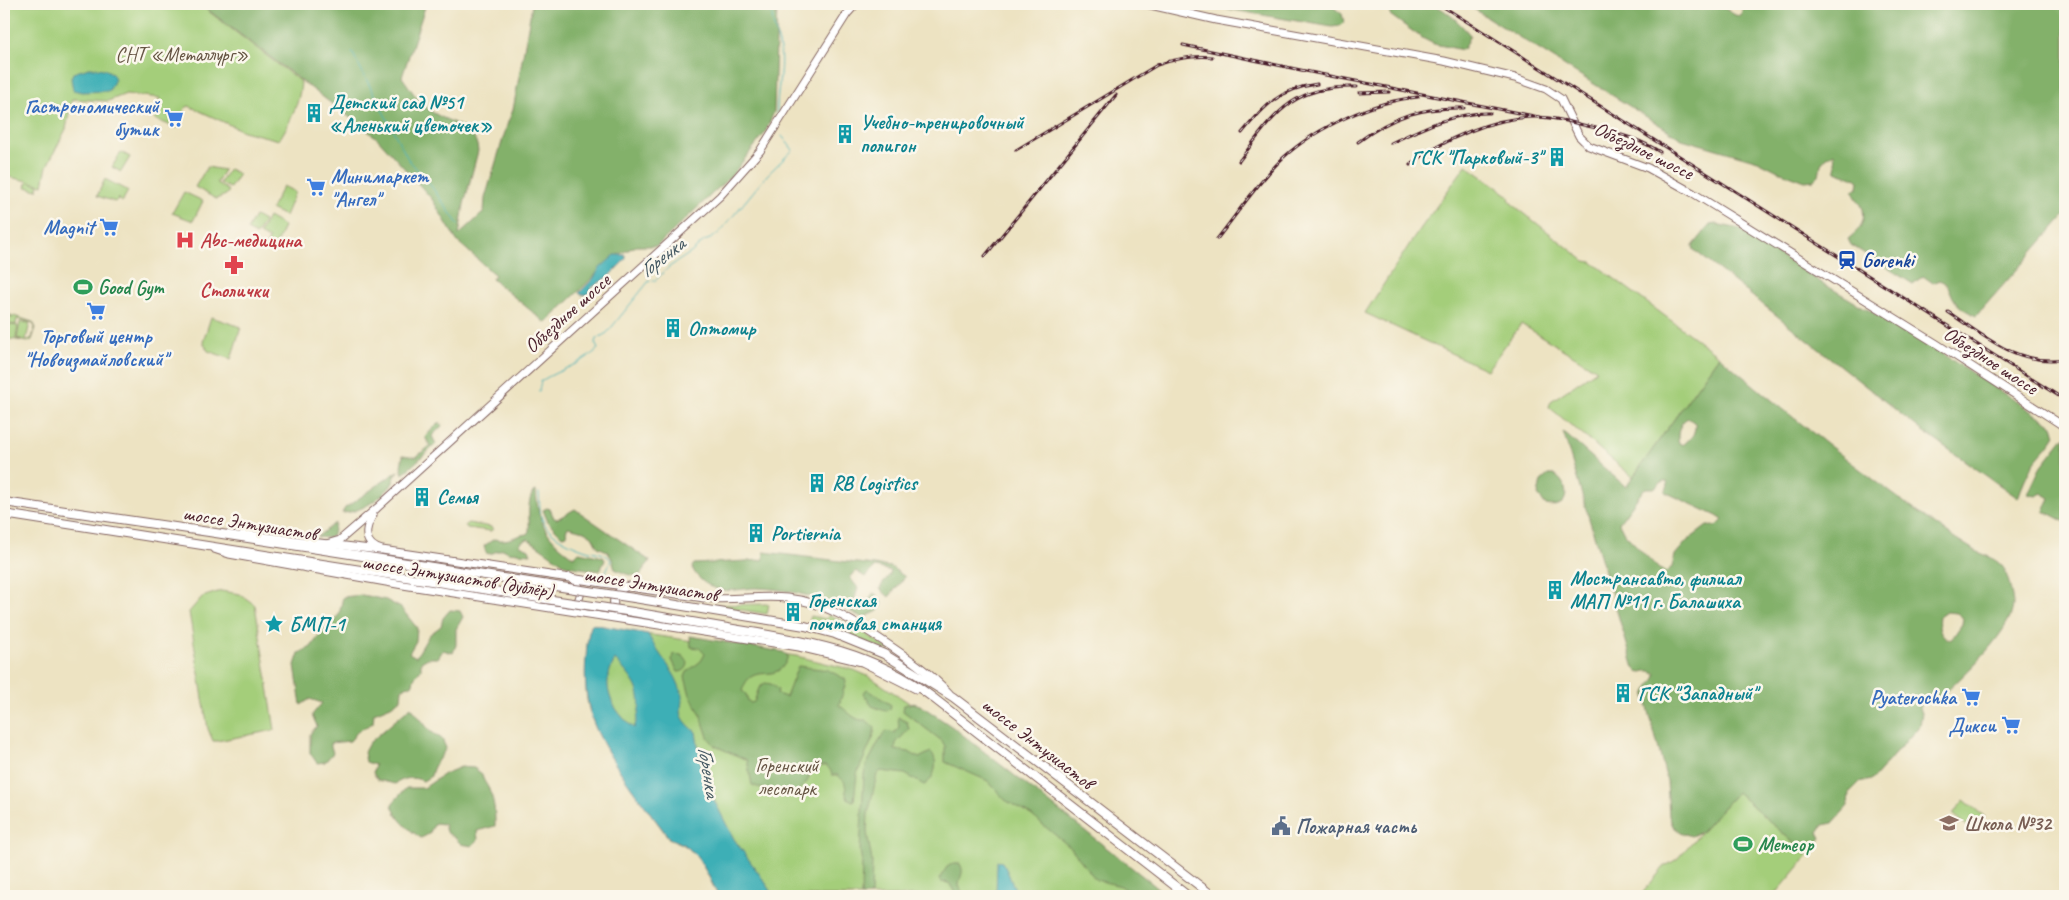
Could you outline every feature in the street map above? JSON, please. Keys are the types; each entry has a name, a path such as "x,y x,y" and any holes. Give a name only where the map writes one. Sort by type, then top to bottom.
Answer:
{"highway":[{"name":"шоссе Энтузиастов","path":"4,502 634,598 784,622 835,634 864,644 900,662 953,697 1213,896"},
{"name":"шоссе Энтузиастов","path":"4,514 633,612 794,639 828,646 860,656 891,670 932,697 1188,896"}],"main road":[{"name":"Объездное шоссе","path":"323,545 340,540 377,508 741,175 760,151 847,14 856,4"},
{"name":"Объездное шоссе","path":"1146,4 1216,20 1444,61 1515,78 1546,89 1561,99 1579,136 1589,146 1648,168 1693,193 1936,344 2065,427"},
{"path":"377,508 368,523 366,534 372,546 382,550"},
{"name":"шоссе Энтузиастов (дублёр)","path":"209,532 260,536 323,545 429,556 716,599 788,598 820,606 856,623 929,673 953,697"},
{"name":"шоссе Энтузиастов (дублёр)","path":"209,546 217,551 247,558 403,586 595,614 799,647 840,656 873,667 932,697"},
{"path":"566,610 575,605 580,595 578,584 569,577"},
{"path":"624,619 616,612 613,600 619,591 629,586"}],"green space":[{"path":"1425,3 1441,8 1470,35 1463,50 1434,44 1422,38 1390,15 1389,10 1393,4"},
{"name":"СНТ «Металлург»","path":"4,4 199,4 301,82 291,119 279,140 243,131 189,106 185,108 177,128 154,119 160,98 126,94 108,101 72,99 66,129 47,166 43,185 30,182 39,185 37,190 26,187 28,181 4,176"},
{"path":"200,4 426,4 402,77 417,98 427,108 466,129 476,142 478,151 464,204 459,235 484,212 485,198 513,110 532,5 530,4 777,4 774,112 765,133 732,175 657,246 636,246 614,257 546,323 492,279 495,275 457,241 432,199 377,138"},
{"path":"1198,4 1329,4 1342,14 1344,22 1340,26 1332,27"},
{"path":"1466,4 1718,4 1735,15 1740,16 1742,8 1739,4 2065,4 2065,215 1976,316 1958,304 1948,286 1943,282 1939,280 1933,283 1923,276 1913,284 1851,245 1848,239 1858,230 1864,214 1853,191 1858,187 1859,181 1854,177 1836,171 1834,153 1821,164 1819,175 1814,180 1805,181 1758,161 1682,139"},
{"path":"121,152 130,157 121,172 112,167"},
{"path":"1466,165 1508,195 1511,203 1585,261 1592,262 1719,356 1633,477 1549,407 1551,401 1597,370 1521,324 1487,370 1365,313 1411,242"},
{"path":"207,167 224,170 217,183 229,191 226,195 216,199 195,187"},
{"path":"229,169 239,174 230,188 220,183"},
{"path":"105,179 128,191 122,202 119,198 115,202 97,196"},
{"path":"283,186 295,192 285,216 271,209"},
{"path":"184,192 203,201 193,221 172,213"},
{"path":"255,216 264,221 256,235 247,230"},
{"path":"268,217 284,226 277,243 270,249 266,247 269,239 259,234"},
{"path":"1716,224 1740,229 1822,283 1919,339 2053,425 2056,435 2033,464 2018,498 1921,430 1694,250 1693,246 1710,225"},
{"path":"4,313 33,322 36,328 32,340 28,342 4,338 4,324 18,326 16,339 24,340 17,338 20,322 30,323 26,340 32,338 35,327 32,323 17,319 16,325 4,323 4,317 13,318"},
{"path":"211,317 241,327 231,359 208,351 203,342"},
{"path":"1719,356 1841,455 1916,511 1973,549 1994,560 2002,566 2006,573 2013,605 2011,616 1996,640 1944,694 1932,695 1923,702 1920,708 1922,713 1920,725 1872,780 1860,782 1849,793 1848,806 1833,823 1823,825 1818,832 1821,838 1807,855 1737,792 1701,832 1691,836 1680,832 1673,826 1669,816 1667,781 1645,696 1656,674 1650,671 1639,673 1634,668 1563,432 1626,487","holes":["1688,418 1695,423 1695,430 1691,438 1683,445 1679,443 1678,432 1683,422","1663,481 1667,481 1668,485 1665,492 1723,520 1717,526 1707,526 1687,541 1675,555 1672,567 1666,572 1659,569 1624,533 1619,523 1644,489 1654,488","1946,612 1957,613 1963,618 1962,624 1951,640 1940,631 1939,617"]},
{"path":"439,422 442,426 432,436 436,444 403,474 401,466 403,455 416,457 430,446 425,437"},
{"path":"2065,436 2065,522 2044,511 2050,498 2042,493 2036,496 2028,494 2040,468"},
{"path":"398,471 391,486 381,496 362,508 342,513 345,508"},
{"path":"1548,475 1554,475 1559,479 1565,489 1566,495 1564,500 1561,504 1555,506 1546,505 1538,495 1541,481"},
{"path":"536,491 539,512 551,537 574,557 579,552 603,557 605,560 600,571 567,566 528,539 521,542 520,545 529,549 531,554 508,552 503,549 490,554 486,553 484,546 494,539 504,540 527,534 529,531 531,497 533,492"},
{"path":"550,509 554,518 557,519 575,509 650,561 641,574 638,575 628,574 615,569 607,551 598,547 592,536 584,531 568,527 567,535 562,536 548,522 543,510"},
{"path":"335,523 333,535 329,538 317,537"},
{"path":"468,523 493,529 491,531 467,528 465,525"},
{"path":"764,552 891,567 905,577 889,597 880,589 891,571 875,567 865,577 856,571 850,578 858,588 854,601 863,607 867,605 873,593 876,594 883,604 878,611 863,618 824,601 798,593 756,588 717,589 702,581 692,567 694,564 763,560"},
{"path":"221,591 240,594 255,605 275,730 213,741 208,729 189,612 202,597"},
{"path":"362,595 386,600 401,608 417,628 416,641 409,653 416,657 429,635 441,626 443,618 450,610 460,611 463,617 456,629 456,645 453,653 443,650 438,658 428,658 421,662 421,669 414,678 413,684 402,689 401,699 391,706 374,713 373,723 358,731 350,741 330,743 333,753 325,762 317,763 310,753 310,734 317,726 312,715 322,703 310,699 301,705 295,665 299,653 311,647 326,626 339,615 343,597"},
{"path":"769,604 767,614 712,605"},
{"path":"829,615 859,629 890,650 809,622 811,616 826,619"},
{"name":"Горенский лесопарк","path":"592,624 617,630 796,656 854,670 870,677 944,726 1162,896 718,896 700,861 687,847 670,840 621,773 599,735 587,700 586,689 588,641"},
{"path":"690,636 783,652 788,656 784,666 778,671 758,674 746,681 742,691 751,703 754,702 759,688 765,683 771,684 778,690 777,694 786,697 798,666 828,670 845,679 846,682 839,705 855,718 866,720 875,728 873,738 857,774 854,801 850,800 847,796 844,781 838,775 832,775 826,766 818,767 811,771 807,782 793,796 780,795 752,785 747,760 715,746 708,737 700,713 690,695 685,677 687,672 701,661 705,654 699,648 691,647"},
{"path":"673,654 682,655 688,662 684,670 678,672 672,660"},
{"path":"867,689 891,705 890,709 885,711 872,706 863,693"},
{"path":"913,703 920,705 954,728 1168,896 1135,896 1121,886 1096,880 1071,848 1031,815 1005,800 988,781 945,762 945,746 942,741 903,711 904,705"},
{"path":"411,707 430,731 442,739 446,748 435,765 431,776 423,781 409,778 395,784 378,780 373,773 375,765 366,762 364,752 369,743"},
{"path":"898,717 907,722 909,729 896,743 895,750 909,752 919,758 931,752 934,756 935,770 931,779 924,785 905,774 881,771 877,774 868,815 867,832 872,861 871,896 861,896 862,862 860,851 864,774 867,764 883,734 887,731 894,733 899,727"},
{"path":"461,767 474,768 482,774 493,800 495,826 477,831 478,840 472,846 461,844 446,832 444,824 435,823 429,834 421,838 403,823 396,814 392,804 406,788 424,788 444,774"},
{"name":"Метеор","path":"1737,792 1808,856 1774,896 1640,896 1664,867 1677,859"},
{"path":"1964,800 1985,817 1973,831 1953,814"},
{"path":"952,864 960,864 962,869 959,884 962,892 960,895 955,893 949,883 941,882 939,879 947,867"}],"water":[{"path":"89,68 105,69 113,75 115,79 109,91 82,92 73,90 71,78 73,73"},
{"path":"615,255 625,255 626,259 608,277 591,288 588,294 582,295 579,293 593,279 600,268"},
{"path":"592,624 648,634 680,686 682,697 681,713 686,722 696,732 703,779 734,839 775,896 719,896 694,853 679,842 670,839 616,766 592,719 587,697 585,673 588,636","holes":["615,660 629,676 638,691 638,717 634,728 626,721 610,697 608,679"]},
{"path":"997,861 1002,862 1020,896 996,896"}],"waterway":[{"name":"Горенка","path":"774,4 772,16 781,58 777,114"},
{"path":"352,52 408,159 429,183 458,224"},
{"name":"Горенка","path":"539,391 541,381 578,363 598,349 595,343 596,339 607,333 649,281 656,280 669,267 692,252 704,241 719,233 768,174 793,150 782,136"},
{"name":"Горенка","path":"539,493 541,516 553,534 573,545 603,554 611,560 604,576 600,579"}],"railway":[{"path":"1439,4 2065,400"},
{"path":"1183,45 1539,117"},
{"path":"1016,150 1157,65 1184,58 1212,57"},
{"path":"1242,133 1258,114 1283,94 1304,86 1317,84"},
{"path":"1239,161 1275,116 1300,97 1316,91 1357,87"},
{"path":"1359,93 1389,92"},
{"path":"985,256 1116,95"},
{"path":"1217,239 1267,175 1297,146 1347,117 1383,104 1418,97"},
{"path":"1358,142 1383,126 1408,115 1434,109 1464,108"},
{"path":"1391,143 1451,118 1477,113 1490,113"},
{"path":"1410,165 1423,155 1470,131 1503,121 1536,117 1559,119 1613,132 1637,140 1660,152"},
{"path":"1948,312 1989,340 2017,354 2048,360 2065,359"}],"place":[{"name":"Детский сад №51 «Аленький цветочек»","path":"314,113"},
{"name":"Гастрономический бутик","path":"174,118"},
{"name":"Учебно-тренировочный полигон","path":"845,134"},
{"name":"ГСК \"Парковый-3\"","path":"1557,157"},
{"name":"Минимаркет \"Ангел\"","path":"316,187"},
{"name":"Magnit","path":"109,227"},
{"name":"Abc-медицина","path":"185,240"},
{"name":"Gorenki","path":"1847,260"},
{"name":"Столички","path":"234,265"},
{"name":"Good Gym","path":"83,287"},
{"name":"Торговый центр \"Новоизмайловский\"","path":"96,311"},
{"name":"Оптомир","path":"673,328"},
{"name":"RB Logistics","path":"817,483"},
{"name":"Семья","path":"422,497"},
{"name":"Portiernia","path":"756,533"},
{"name":"Мострансавто, филиал МАП №11 г. Балашиха","path":"1555,590"},
{"name":"Горенская почтовая станция","path":"793,612"},
{"name":"БМП-1","path":"274,624"},
{"name":"ГСК \"Западный\"","path":"1623,693"},
{"name":"Pyaterochka","path":"1971,697"},
{"name":"Дикси","path":"2011,725"},
{"name":"Школа №32","path":"1949,823"},
{"name":"Пожарная часть","path":"1281,826"},
{"name":"Метеор","path":"1743,844"}]}
